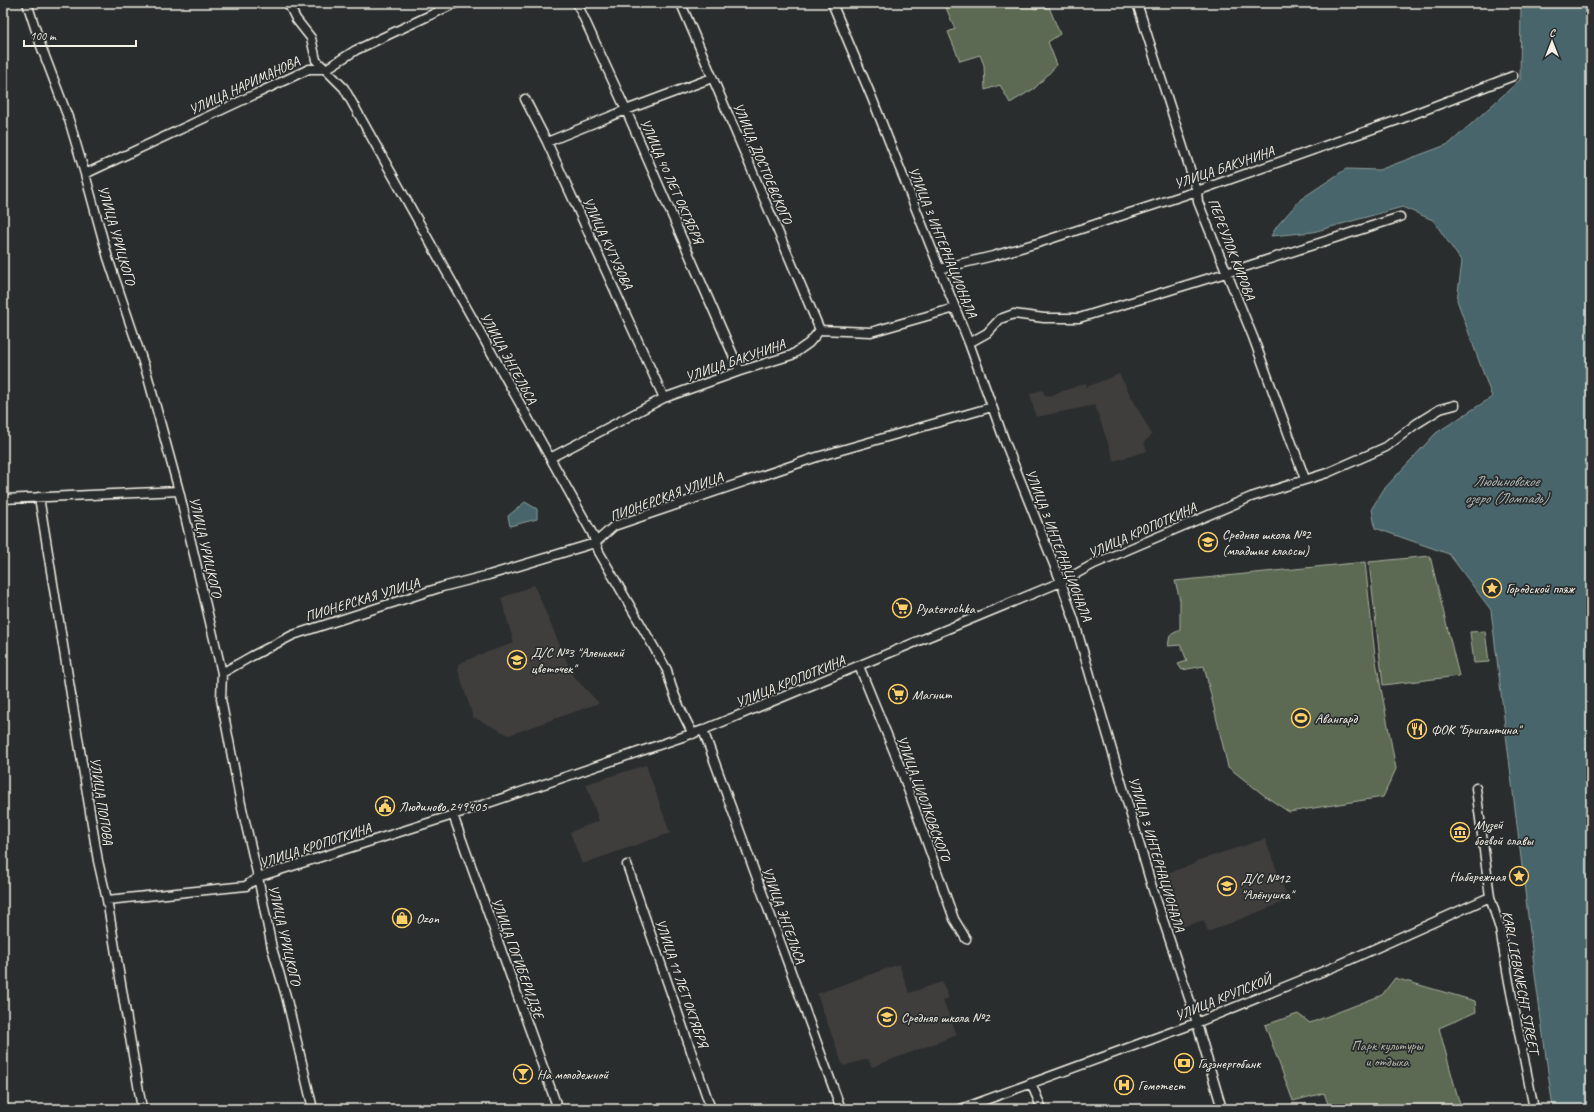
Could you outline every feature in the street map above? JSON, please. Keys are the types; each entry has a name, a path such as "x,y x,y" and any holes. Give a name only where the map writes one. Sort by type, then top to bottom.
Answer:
{"street":[{"name":"УЛИЦА УРИЦКОГО","path":"27,3 41,46 69,120 86,174 108,258 147,374 179,491 222,673 222,699 272,948 286,996 313,1109"},
{"name":"УЛИЦА ЭНГЕЛЬСА","path":"288,3 296,19 311,38 316,60 344,88 592,533 599,552 667,670 670,684 693,734"},
{"path":"326,70 356,50 456,3"},
{"name":"УЛИЦА 40 ЛЕТ ОКТЯБРЯ","path":"577,3 626,110 740,371"},
{"name":"УЛИЦА 3 ИНТЕРНАЦИОНАЛА","path":"832,3 872,98 969,343 1052,562 1062,582 1150,880 1222,1109"},
{"name":"ПЕРЕУЛОК КИРОВА","path":"1137,3 1197,191 1198,202 1253,337 1305,479"},
{"name":"УЛИЦА ДОСТОЕВСКОГО","path":"682,6 820,330"},
{"name":"УЛИЦА НАРИМАНОВА","path":"86,174 309,69 326,70"},
{"name":"УЛИЦА БАКУНИНА","path":"939,269 1027,246 1197,191 1398,120 1514,76"},
{"path":"547,142 626,110 712,78"},
{"name":"УЛИЦА КУТУЗОВА","path":"525,99 547,142 664,398"},
{"path":"969,343 987,333 1000,320 1014,314 1044,318 1079,318 1226,273 1400,216"},
{"path":"820,330 871,332 955,308"},
{"name":"УЛИЦА БАКУНИНА","path":"550,458 664,398 740,371 792,355 809,343 820,330"},
{"name":"УЛИЦА КРОПОТКИНА","path":"107,900 246,886 258,876 453,815 693,734 1062,582 1094,564 1244,500 1327,473 1386,447 1416,424 1440,409 1455,405"},
{"name":"ПИОНЕРСКАЯ УЛИЦА","path":"222,673 293,634 442,587 489,575 595,543 614,526 810,459 992,407"},
{"path":"3,499 179,491"},
{"name":"УЛИЦА ПОПОВА","path":"39,497 98,860 107,900 142,1109"},
{"name":"УЛИЦА ЦИОЛКОВСКОГО","path":"859,666 899,764 954,919 966,939"},
{"name":"УЛИЦА ЭНГЕЛЬСА","path":"703,730 841,1109"},
{"name":"KARL LIEBKNECHT STREET","path":"1476,788 1490,897 1500,929 1534,1109"},
{"name":"УЛИЦА ГОГИБЕРИДЗЕ","path":"453,815 558,1109"},
{"name":"УЛИЦА 11 ЛЕТ ОКТЯБРЯ","path":"627,864 711,1109"},
{"name":"УЛИЦА КРУПСКОЙ","path":"961,1109 1196,1023 1336,966 1490,897"},
{"path":"1031,1083 1042,1109"}],"shaded area":[{"path":"1119,374 1152,435 1144,442 1147,451 1114,461 1095,405 1036,417 1030,394 1042,390 1046,397 1086,383 1087,387"},
{"name":"Д/С №3 \"Аленький цветочек\"","path":"534,585 573,676 599,703 509,735 473,717 458,670 458,664 514,643 501,598"},
{"path":"646,765 670,833 582,864 570,832 599,821 586,784"},
{"name":"Д/С №12 \"Алёнушка\"","path":"1265,839 1288,900 1208,932 1204,920 1182,927 1167,873 1195,864 1196,861"},
{"name":"Средняя школа №2","path":"899,964 909,993 942,982 949,998 943,1000 957,1035 872,1067 868,1059 843,1066 817,994"}],"green space":[{"path":"944,3 1032,3 1034,9 1049,7 1060,34 1048,42 1057,65 1035,88 1010,103 1000,85 985,90 984,65 980,55 960,61 948,32 955,29"},
{"path":"1430,556 1459,676 1383,685 1369,562"},
{"name":"Авангард","path":"1365,562 1375,656 1396,769 1383,797 1289,812 1265,796 1228,767 1204,666 1182,670 1178,664 1187,661 1181,645 1168,646 1170,635 1180,630 1180,600 1175,581"},
{"path":"1485,631 1489,662 1474,663 1470,632"},
{"name":"Парк культуры и отдыха","path":"1395,978 1475,1001 1476,1012 1439,1028 1458,1098 1463,1109 1330,1109 1324,1093 1293,1101 1265,1025 1298,1014 1310,1023 1382,995"}],"water":[{"name":"Людиновское озеро (Ломпадь)","path":"1521,3 1591,3 1591,1109 1553,1109 1536,982 1491,610 1449,554 1375,528 1372,508 1384,489 1436,433 1492,397 1457,300 1462,262 1433,220 1402,207 1313,232 1271,236 1277,226 1301,199 1346,169 1379,170 1449,144 1520,80"},
{"path":"525,502 537,509 537,519 510,526 508,516"}],"place":[{"name":"Средняя школа №2 (младшие классы)","path":"1208,542"},
{"name":"Городской пляж","path":"1492,588"},
{"name":"Pyaterochka","path":"902,608"},
{"name":"Д/С №3 \"Аленький цветочек\"","path":"517,660"},
{"name":"Магнит","path":"898,694"},
{"name":"Авангард","path":"1301,718"},
{"name":"ФОК \"Бригантина\"","path":"1417,729"},
{"name":"Людиново 249405","path":"385,806"},
{"name":"Музей боевой славы","path":"1460,832"},
{"name":"Набережная","path":"1519,876"},
{"name":"Д/С №12 \"Алёнушка\"","path":"1227,886"},
{"name":"Ozon","path":"402,918"},
{"name":"Средняя школа №2","path":"887,1017"},
{"name":"Газэнергобанк","path":"1184,1063"},
{"name":"На молодежной","path":"523,1074"},
{"name":"Гемотест","path":"1124,1085"}]}
